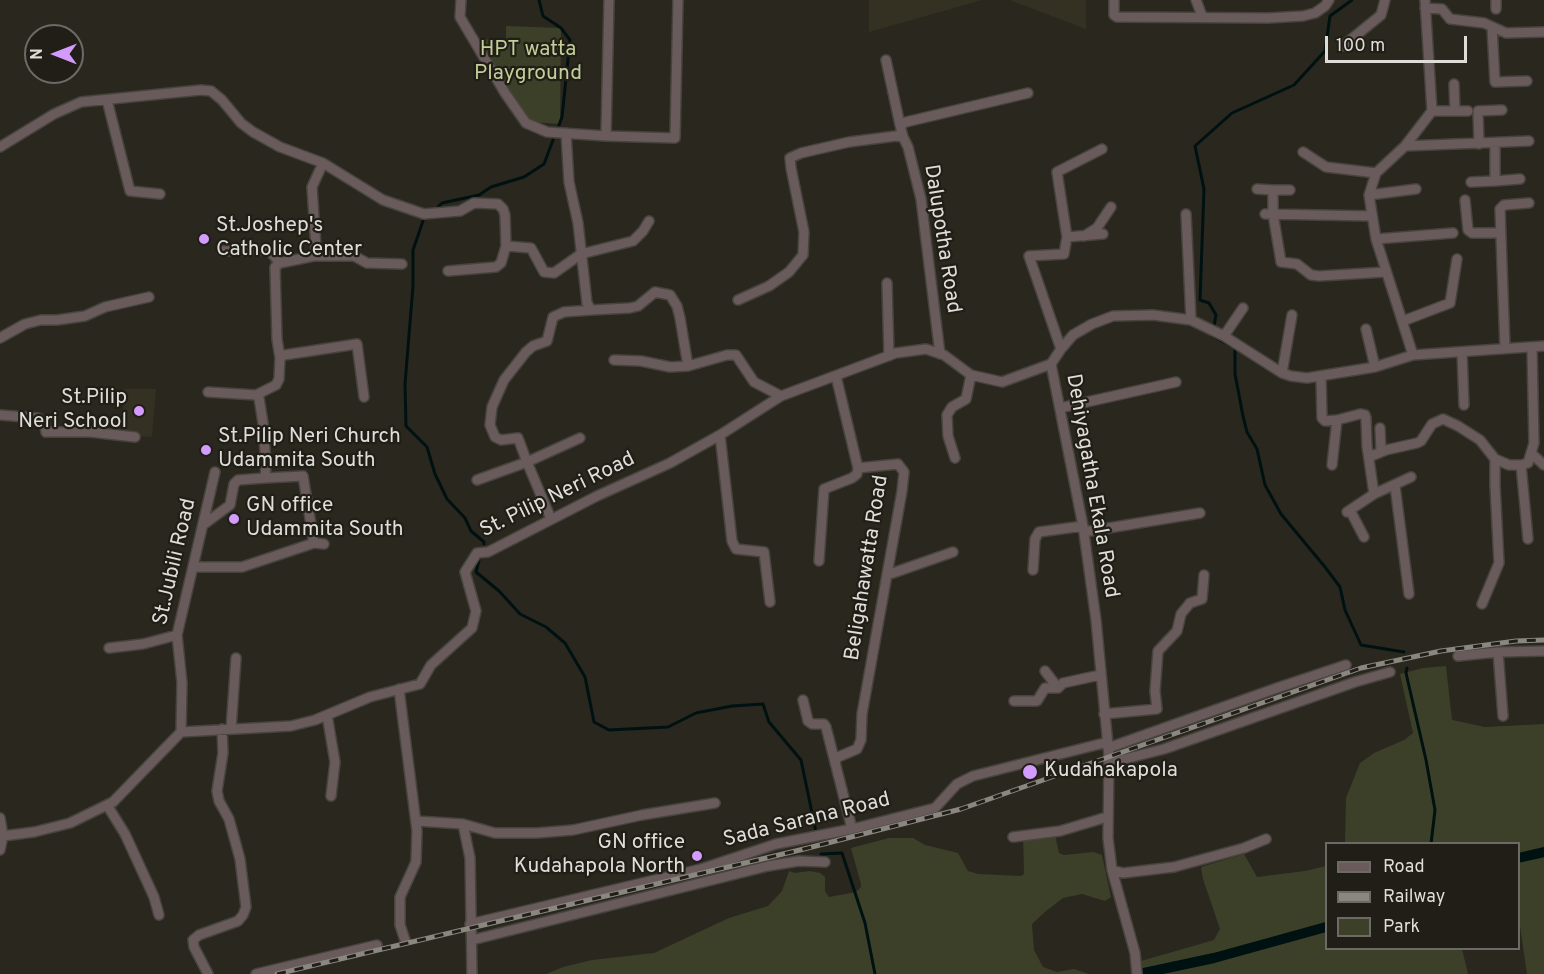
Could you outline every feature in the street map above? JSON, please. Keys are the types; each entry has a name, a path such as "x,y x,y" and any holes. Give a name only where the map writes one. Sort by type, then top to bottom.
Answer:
{"street":[{"path":"461,0 460,17 505,93 526,123 547,132 675,138 678,0"},
{"path":"606,136 609,0"},
{"path":"1114,0 1114,15 1117,17 1303,16 1315,13 1329,0"},
{"path":"1196,0 1202,16"},
{"path":"1343,46 1381,15 1385,0"},
{"path":"1413,355 1376,239 1369,195 1376,173 1405,146 1432,111 1425,4 1442,9 1450,19 1484,23 1506,33 1544,32"},
{"path":"1491,27 1494,82 1527,81"},
{"name":"Dalupotha Road","path":"886,60 903,137 908,147 921,199 940,354"},
{"path":"1454,84 1455,111"},
{"path":"0,147 54,114 81,102 201,90 212,91 253,132 280,147 323,163 383,200 424,214 460,211 474,203 498,204 505,215 506,246 501,263 496,267 448,271"},
{"path":"900,125 1028,93"},
{"path":"107,100 130,191 160,194"},
{"path":"1479,144 1478,111 1502,110"},
{"path":"1432,111 1467,111"},
{"path":"566,133 569,182 587,303 591,310"},
{"path":"738,300 769,286 789,272 802,255 804,232 790,158 801,153 849,142 903,137"},
{"path":"1405,146 1529,141"},
{"path":"1494,143 1495,181"},
{"path":"1061,349 1029,256 1064,254 1067,237 1057,172 1102,149"},
{"path":"1303,152 1326,167 1376,173"},
{"path":"314,256 316,248 312,187 323,163"},
{"path":"1471,182 1520,179"},
{"path":"1257,189 1290,190"},
{"path":"1369,195 1416,189"},
{"path":"1273,190 1269,214 1281,262 1297,264 1311,275 1319,276 1386,272"},
{"path":"1465,200 1467,230 1472,233 1500,233"},
{"path":"1505,348 1500,209 1504,205 1529,203"},
{"path":"1084,236 1098,228 1111,207"},
{"path":"1186,214 1191,320"},
{"path":"1269,214 1372,216"},
{"path":"506,246 531,248 544,272 555,273 581,254 633,241 649,221"},
{"path":"1376,239 1453,233"},
{"path":"1067,237 1103,234"},
{"path":"222,251 269,250 280,263"},
{"path":"208,392 256,395 276,385 279,379 280,358 277,339 275,267 280,263 314,256 354,256 367,263 402,264"},
{"path":"1403,321 1450,303 1457,259"},
{"path":"886,283 889,356"},
{"path":"551,519 518,438 501,440 495,437 490,425 492,407 504,380 516,363 533,346 547,341 553,317 564,312 630,308 638,306 655,292 670,295 677,306 688,366"},
{"path":"0,338 25,324 41,320 85,316 105,307 149,297"},
{"path":"1224,336 1243,308"},
{"name":"Dehiyagatha Ekala Road","path":"1137,974 1135,953 1112,870 1107,817 1108,745 1096,620 1084,529 1051,364 1073,335 1113,316 1153,315 1191,320 1224,336 1282,373 1291,376 1321,377 1375,368 1413,355 1544,346"},
{"path":"1282,373 1292,315"},
{"path":"1366,329 1375,368"},
{"path":"280,358 284,355 357,344 364,397"},
{"path":"1369,456 1418,444 1432,424 1443,419 1480,440 1495,459 1509,465 1528,463 1534,443 1532,348"},
{"name":"St. Pilip Neri Road","path":"181,732 291,726 327,715 370,697 420,684 431,665 472,628 476,611 465,572 477,553 488,552 551,519 670,463 720,435 781,396 889,356 926,349 940,354 971,375 1002,382 1051,364"},
{"path":"1462,352 1464,405"},
{"path":"614,360 641,361 670,367 688,366 727,355 736,355 754,382 781,396"},
{"path":"955,458 948,436 947,415 952,407 966,399 971,375"},
{"name":"Beligahawatta Road","path":"835,761 838,757 857,749 861,740 862,714 904,472 898,464 858,468 836,376"},
{"path":"1321,377 1322,418 1325,421 1351,415 1365,415 1374,494"},
{"path":"1060,408 1176,382"},
{"path":"256,395 259,398 263,423 266,454 265,478"},
{"path":"0,416 38,418 44,422 46,432 90,432 135,437"},
{"path":"1332,465 1337,420"},
{"path":"1380,428 1381,452"},
{"path":"720,435 732,542 736,549 764,552 770,602"},
{"path":"477,480 527,462 580,438"},
{"path":"1532,454 1544,465"},
{"path":"1482,604 1499,563 1495,459"},
{"path":"1521,465 1528,539"},
{"path":"819,561 824,489 852,478 858,468"},
{"name":"St.Jubili Road","path":"181,732 182,683 177,635 215,472"},
{"path":"202,525 230,505 234,484 238,480 303,476 314,543"},
{"path":"1364,537 1349,511 1374,494 1410,477"},
{"path":"1395,486 1409,594"},
{"path":"1033,570 1035,538 1039,532 1084,529 1200,513"},
{"path":"193,567 242,567 314,543 324,544"},
{"path":"887,575 953,552"},
{"path":"1104,714 1156,709 1158,651 1177,631 1182,614 1190,603 1202,599 1204,575"},
{"path":"109,648 143,644 177,635"},
{"path":"1458,656 1544,651"},
{"path":"1498,652 1503,716"},
{"path":"208,974 194,947 193,940 199,935 238,921 246,907 240,859 229,819 219,801 217,791 236,658"},
{"name":"Sada Sarana Road","path":"470,924 701,869 776,844 852,829 935,808 957,784 973,776 1108,745 1346,665"},
{"path":"1045,671 1058,688"},
{"path":"1109,763 1164,749 1390,672"},
{"path":"1014,701 1037,700 1045,688 1058,688 1063,683 1100,675"},
{"path":"399,689 416,821 416,862 400,897 400,925 405,940"},
{"path":"803,700 808,721 812,724 824,724 826,727 852,829"},
{"path":"327,715 336,762 331,796"},
{"path":"3,836 70,824 113,802 181,732"},
{"path":"416,821 463,824 495,833 508,834 573,830 642,814 715,803"},
{"path":"107,805 130,844 154,897 159,915"},
{"path":"1013,837 1060,831 1107,817"},
{"path":"0,818 3,836 0,850"},
{"path":"463,824 470,858 472,974"},
{"path":"1112,870 1123,873 1174,867 1244,848 1266,839"},
{"path":"472,940 786,862 825,862"},
{"path":"256,974 377,945"}],"shaded area":[{"path":"869,0 982,0 869,32"},
{"path":"1010,0 1086,0 1086,29"},
{"name":"St.Pilip Neri School","path":"124,389 156,389 152,437 123,432"}],"green space":[{"name":"HPT watta Playground","path":"506,26 561,28 560,124 532,122 521,111 476,39 506,40"},
{"path":"1446,666 1452,720 1485,727 1544,724 1544,974 1527,974 1520,926 1520,842 1345,842 1346,798 1360,763 1374,753 1404,740 1413,733 1400,674 1423,668"},
{"path":"1054,830 1059,853 1064,855 1094,852 1102,855 1111,897 1105,901 1082,894 1063,898 1032,924 1034,950 1043,967 1057,972 1074,969 1089,974 546,974 592,960 654,953 729,918 768,906 782,891 789,871 820,873 825,877 825,891 829,897 856,892 861,884 851,848 889,838 913,838 925,845 958,853 968,871 978,874 1021,876 1024,874 1023,831"},
{"path":"1244,854 1257,877 1325,866 1325,950 1462,950 1468,974 1142,974 1141,961 1214,940 1220,929 1201,867"}],"waterway":[{"path":"539,0 543,16 561,28 570,40 562,117 559,125"},
{"path":"1214,326 1216,315 1209,303 1200,300 1204,189 1195,146 1232,113 1294,85 1325,51 1330,16 1352,0"},
{"path":"438,207 442,203 479,195 491,187 524,177 544,164 553,140"},
{"path":"423,221 413,250 413,286 405,384 406,426 427,447 435,474 447,499 465,518 471,531 484,544"},
{"path":"1211,335 1235,348 1235,374 1247,432 1257,449 1265,485 1281,514 1340,587 1345,610 1361,645 1404,652"},
{"path":"479,560 476,572 499,591 520,614 546,627 565,643 585,677 594,722 609,730 668,727 696,713 732,706 763,704 769,722 801,760 816,832"},
{"path":"1407,668 1406,673 1435,810 1431,842"},
{"path":"1520,858 1544,852"},
{"path":"821,854 842,853 865,923 875,974"},
{"path":"1144,973 1214,958 1325,927"}],"railway":[{"path":"277,974 804,849 961,809 1361,668 1441,651 1516,641 1544,640"}],"place":[{"name":"St.Joshep's Catholic Center","path":"204,239"},
{"name":"St.Pilip Neri School","path":"139,411"},
{"name":"St.Pilip Neri Church Udammita South","path":"206,450"},
{"name":"GN office Udammita South","path":"234,519"},
{"name":"Kudahakapola","path":"1030,772"},
{"name":"GN office Kudahapola North","path":"697,856"}]}
